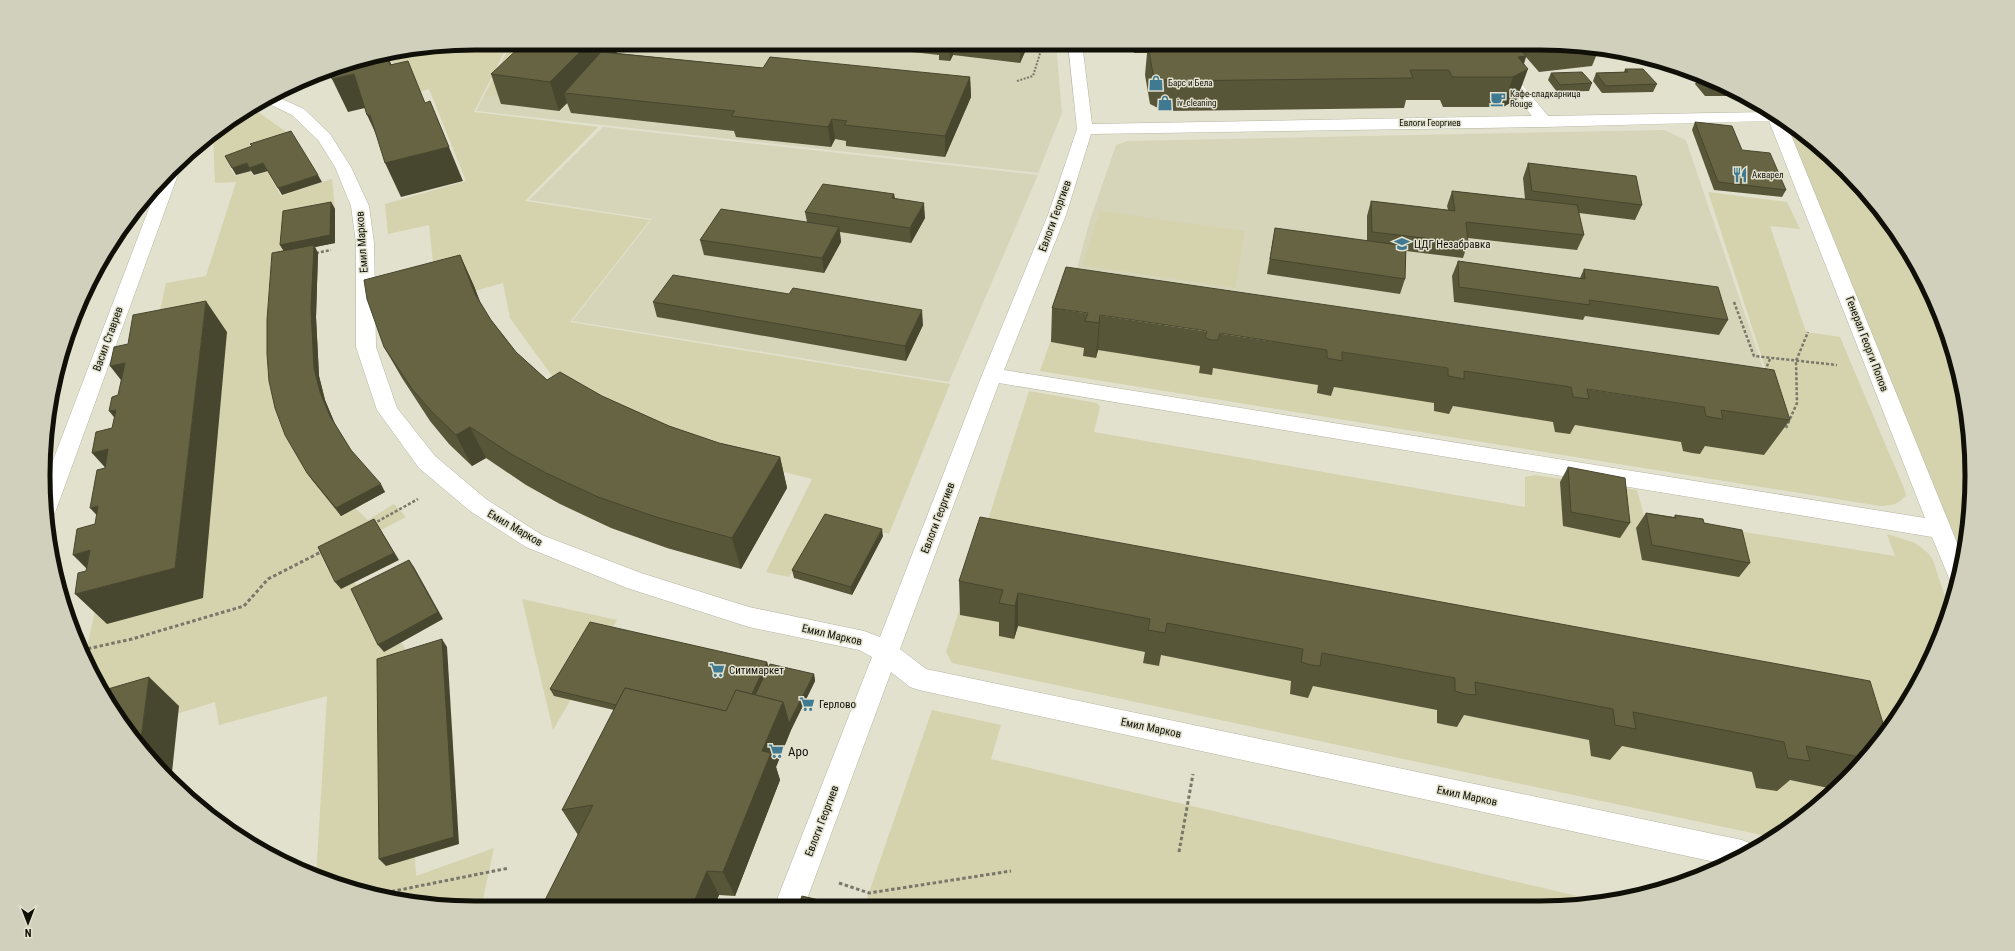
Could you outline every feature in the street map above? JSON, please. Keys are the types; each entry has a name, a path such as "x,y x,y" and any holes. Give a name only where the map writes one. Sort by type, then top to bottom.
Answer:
{"street":[{"name":"Евлоги Георгиев","path":"791,901 992,375 1057,215 1085,129 1076,50"},
{"path":"1490,55 1546,122"},
{"name":"Емил Марков","path":"274,101 298,112 324,137 343,167 360,206 365,243 366,347 387,410 427,462 478,505 534,541 628,578 749,617 864,641 886,653 919,679 1736,853"},
{"name":"Евлоги Георгиев","path":"1085,129 1304,124 1546,122 1765,115"},
{"name":"Генерал Георги Попов","path":"1779,124 1955,567"},
{"name":"Васил Ставрев","path":"51,495 166,184"},
{"path":"992,375 1941,530"}],"path":[{"path":"1016,82 1033,76 1041,50"},
{"path":"1734,302 1754,356 1878,370"},
{"path":"1786,428 1797,403 1796,361 1808,332"},
{"path":"1765,373 1770,358"},
{"path":"366,527 450,482"},
{"path":"87,649 132,639 244,606 268,579 325,550"},
{"path":"1179,852 1198,738"},
{"path":"388,892 509,868"},
{"path":"803,872 869,893 1011,871"}],"shaded area":[{"path":"505,50 474,112 598,127 525,201 650,220 570,322 950,384 889,534 824,516 789,577 766,572 812,479 753,464 555,380 510,318 503,283 396,313 434,271 429,225 388,234 385,204 466,181 429,89 406,96 391,58 448,51"},
{"path":"507,50 1057,50 1062,113 1038,173 476,111"},
{"path":"508,50 550,50 505,94 484,97"},
{"path":"257,111 292,136 228,163 235,176 251,171 254,176 267,171 281,196 332,179 335,208 286,219 329,483 368,520 394,504 406,517 337,553 366,601 375,597 414,664 405,668 416,876 494,848 483,901 448,900 392,893 365,887 316,870 327,696 219,725 215,702 133,728 107,688 87,648 166,283 206,276 236,182 215,183 213,140"},
{"path":"1778,124 1799,138 1820,156 1859,195 1877,216 1908,263 1933,313 1951,365 1961,420 1965,476 1964,503 1959,548 1861,327"},
{"path":"603,127 1038,175 949,382 572,321 652,219 529,200"},
{"name":"ЦДГ Незабравка","path":"1664,130 1686,140 1763,368 1077,268 1090,220 1116,145 1128,141"},
{"path":"1708,192 1787,202 1800,229 1770,226 1806,332 1840,337 1903,486 1906,495 1898,503 1880,506 1040,371 1076,269 1766,370"},
{"path":"1100,211 1245,231 1235,288 1083,265"},
{"path":"1029,391 1097,403 1100,407 1094,432 1525,507 1525,477 1535,475 1637,490 1644,516 1895,556 1887,534 1915,543 1928,553 1933,560 1946,600 1933,638 1921,664 1908,688 1877,735 1840,776 1820,795 1799,813 1765,836 952,663 946,652"},
{"path":"522,599 617,620 553,730"},
{"path":"932,710 1001,725 991,759 1586,898 1540,901 866,901"}],"building":[{"path":"517,50 582,50 550,82 491,74"},
{"path":"1149,50 1521,50 1526,56 1518,57 1528,69 1513,77 1452,77 1449,70 1410,70 1413,78 1168,81 1153,74"},
{"path":"601,52 763,68 770,57 970,77 945,136 844,125 847,121 832,119 828,127 731,116 735,111 564,93"},
{"path":"388,59 390,65 408,61 425,103 430,101 449,147 385,163 370,115 367,115 354,74 332,79 331,76 365,64"},
{"path":"1625,69 1643,69 1657,84 1606,86 1596,73 1628,72"},
{"path":"1582,72 1592,83 1560,85 1551,73"},
{"path":"1705,83 1716,89 1709,89"},
{"name":"Акварел","path":"1695,122 1732,126 1742,150 1770,153 1786,190 1718,182"},
{"path":"291,131 318,175 278,188 263,163 249,168 247,163 232,168 225,156 252,146 250,144"},
{"path":"1528,163 1636,176 1642,205 1532,191"},
{"path":"823,184 894,194 892,198 924,203 910,228 805,212"},
{"path":"1452,191 1577,205 1584,235 1466,222 1468,243 1372,232 1371,201 1455,211"},
{"path":"331,202 330,235 280,245 283,211"},
{"path":"721,209 839,227 822,258 700,240"},
{"path":"1275,228 1406,246 1405,279 1270,259"},
{"path":"314,245 311,309 314,368 320,392 330,416 351,450 381,484 336,508 307,473 285,435 275,408 269,381 267,320 272,253"},
{"path":"460,255 475,294 491,320 516,352 547,380 560,372 602,396 669,426 719,443 780,457 732,538 656,517 598,497 546,473 511,454 470,427 456,435 432,412 412,389 384,347 367,299 364,280"},
{"path":"1458,261 1585,279 1584,269 1718,287 1728,320 1589,300 1590,305 1459,287"},
{"path":"1066,267 1774,370 1790,420 1721,410 1723,419 1715,418 1706,416 1704,407 1587,389 1589,399 1573,397 1571,387 1464,371 1464,379 1448,376 1448,368 1342,352 1342,361 1327,358 1327,350 1220,333 1218,340 1212,340 1205,338 1207,331 1100,315 1099,323 1085,321 1088,313 1052,308"},
{"path":"673,275 789,294 793,288 922,310 905,346 653,302"},
{"path":"206,301 175,568 75,594 78,573 86,571 90,550 73,555 77,529 95,524 98,506 90,508 97,470 105,468 108,449 92,453 96,432 112,428 116,410 109,411 112,397 118,395 125,363 110,366 114,347 128,344 133,315"},
{"path":"1568,467 1625,478 1630,523 1571,512"},
{"path":"1646,513 1676,518 1675,515 1703,519 1704,523 1742,530 1750,563 1652,545"},
{"path":"825,514 882,529 851,587 792,570"},
{"path":"980,517 1870,681 1884,725 1858,757 1806,746 1810,761 1788,758 1784,742 1633,712 1636,729 1615,725 1613,709 1475,682 1476,695 1465,694 1455,691 1455,678 1322,653 1320,666 1311,665 1301,662 1303,649 1167,623 1165,633 1148,630 1150,619 1018,593 1015,606 999,603 1003,590 959,581"},
{"path":"374,519 394,553 335,582 318,547"},
{"path":"409,560 438,612 378,645 351,589"},
{"path":"590,622 767,662 752,694 736,690 726,711 625,688 616,705 550,689"},
{"path":"442,639 454,837 379,859 377,659"},
{"path":"770,664 814,674 789,723 783,702 755,695"},
{"path":"149,677 141,738 122,712 108,689"},
{"path":"625,688 726,711 736,690 783,702 762,751 771,753 723,872 707,871 694,901 545,901 593,805 562,810"},
{"path":"802,896 823,901 800,901"}],"place":[{"name":"Барс и Бела","path":"1156,83"},
{"name":"Кафе-сладкарница Rouge","path":"1498,99"},
{"name":"iv_cleaning","path":"1165,103"},
{"name":"Акварел","path":"1740,175"},
{"name":"ЦДГ Незабравка","path":"1402,244"},
{"name":"Ситимаркет","path":"717,670"},
{"name":"Герлово","path":"807,704"},
{"name":"Аро","path":"776,751"}]}
